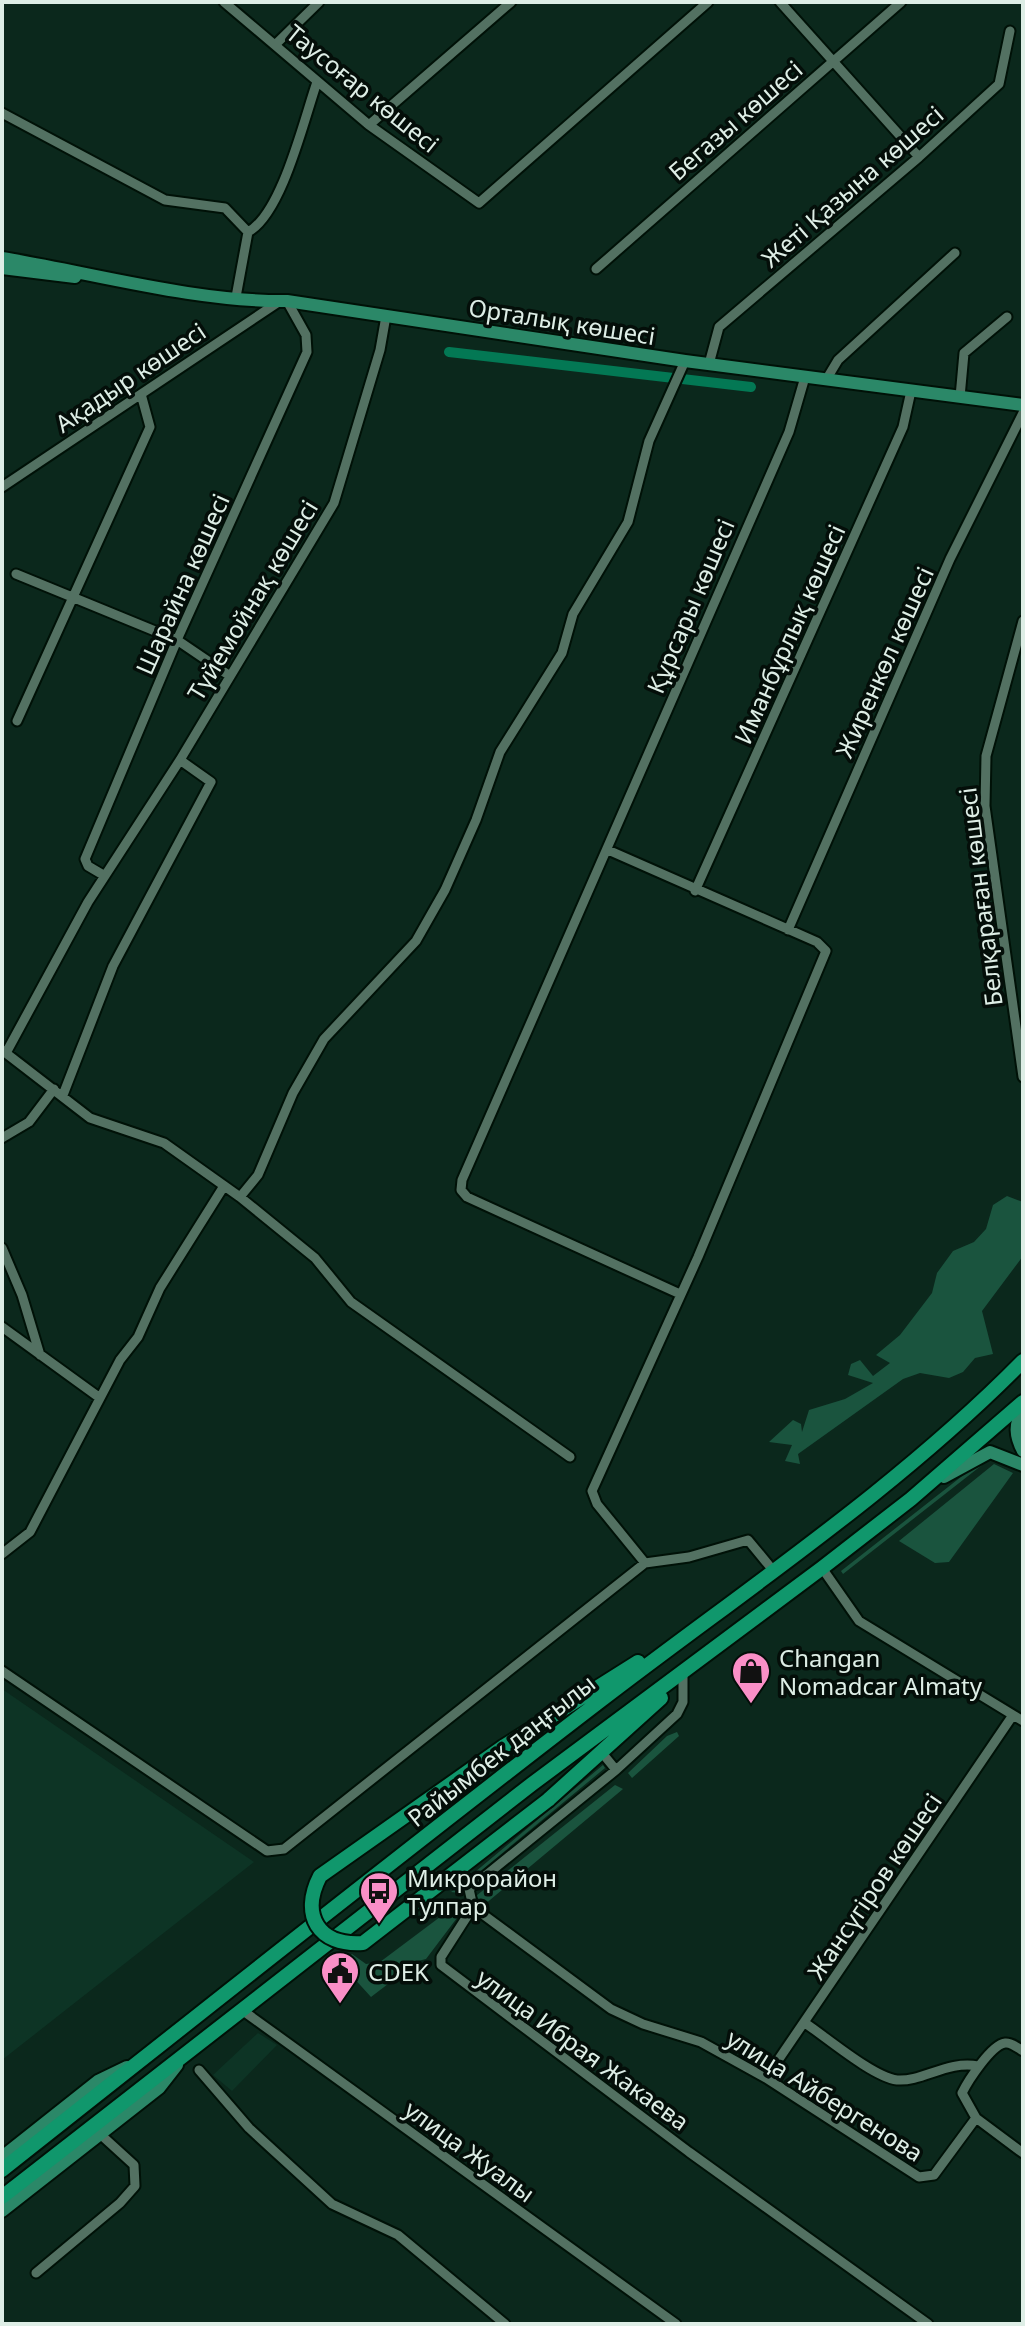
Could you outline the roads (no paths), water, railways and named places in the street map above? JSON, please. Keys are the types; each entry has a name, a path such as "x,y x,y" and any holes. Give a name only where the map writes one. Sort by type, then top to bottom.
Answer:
{"highway":[{"name":"Райымбек даңғылы","path":"2,2170 690,1632 894,1478 982,1403 1023,1361"},
{"name":"Райымбек даңғылы","path":"2,2197 532,1784 911,1499 1023,1402"},
{"path":"690,1632 566,1705 320,1876 312,1893 311,1908 318,1927 329,1938 344,1945 363,1943 603,1754 708,1654"}],"main road":[{"name":"Орталық көшесі","path":"2,258 95,277 283,301 685,361 1023,405"},
{"name":"Орталық көшесі","path":"2,268 64,277 95,277"},
{"path":"1023,1410 1016,1426 1017,1439 1023,1451"},
{"path":"911,1499 973,1458 990,1452 1023,1465"},
{"path":"2,2211 159,2088 187,2053"},
{"path":"2,2157 98,2081 144,2058"}],"street":[{"name":"Тауcоғар көшесі","path":"224,2 369,125 479,203 708,2"},
{"path":"276,44 319,2"},
{"path":"369,125 511,2"},
{"path":"780,2 919,157"},
{"name":"Бегазы көшесі","path":"596,269 901,2"},
{"name":"Жеті Қазына көшесі","path":"709,364 719,327 919,157 999,84 1010,31"},
{"path":"248,232 258,227 277,196 317,82"},
{"path":"2,113 165,200 225,208 248,232"},
{"path":"236,297 248,232"},
{"path":"826,380 838,360 955,253"},
{"name":"Ақадыр көшесі","path":"2,487 283,301"},
{"name":"Шарайна көшесі","path":"105,876 88,866 85,859 177,640 307,352 306,335 283,301"},
{"name":"Түйемойнақ көшесі","path":"4,1052 105,876 180,760 334,503 380,350 386,316"},
{"path":"960,397 964,353 1007,317"},
{"path":"240,1197 258,1175 293,1093 324,1039 416,941 445,890 476,820 500,752 562,653 573,614 628,522 649,441 685,361"},
{"name":"Құрсары көшесі","path":"680,1294 467,1197 461,1190 576,913 608,850 706,616 789,432 805,377"},
{"name":"Иманбұрлық көшесі","path":"695,891 903,427 911,391"},
{"path":"17,721 150,427 141,394"},
{"name":"Жиренкөл көшесі","path":"788,930 950,559 1023,413"},
{"path":"16,574 177,640 230,676"},
{"name":"Белқараған көшесі","path":"1023,621 986,756 985,806 1002,906 1023,1077"},
{"path":"2,1138 29,1122 59,1092 113,966 211,782 180,760"},
{"path":"608,850 695,891 817,942 824,947 826,955 592,1491 597,1504 645,1563"},
{"path":"4,1052 90,1118 164,1143 240,1197 315,1258 351,1302 570,1457"},
{"path":"2,1554 30,1532 120,1360 138,1337 160,1288 224,1186"},
{"path":"2,1248 22,1295 40,1355"},
{"path":"2,1327 100,1398"},
{"path":"2,1671 267,1851 284,1849 645,1563 689,1557 748,1540 772,1569"},
{"path":"822,1568 859,1621 1023,1721"},
{"path":"603,1754 616,1770 677,1714 683,1702 683,1677"},
{"name":"Жансүгіров көшесі","path":"766,2078 1013,1715"},
{"name":"улица Ибрая Жакаева","path":"616,1770 469,1889 473,1907 441,1957 446,1972 928,2324"},
{"name":"улица Айбергенова","path":"473,1907 611,2009 643,2024 701,2042 766,2078 919,2177 934,2175 976,2118"},
{"name":"улица Жуалы","path":"242,2010 676,2324"},
{"path":"805,2023 876,2070 898,2080 955,2065 978,2066"},
{"path":"1023,2051 1007,2043 1001,2044 978,2066 962,2093 976,2118 1023,2153"},
{"path":"199,2070 249,2128 332,2204 398,2235 505,2324"},
{"path":"36,2273 120,2203 135,2186 134,2165 100,2134"}],"waterway":[{"path":"449,352 751,387"}],"place":[{"name":"Changan Nomadcar Almaty","path":"751,1705"},
{"name":"Микрорайон Тулпар","path":"379,1925"},
{"name":"CDEK","path":"340,2005"}]}
